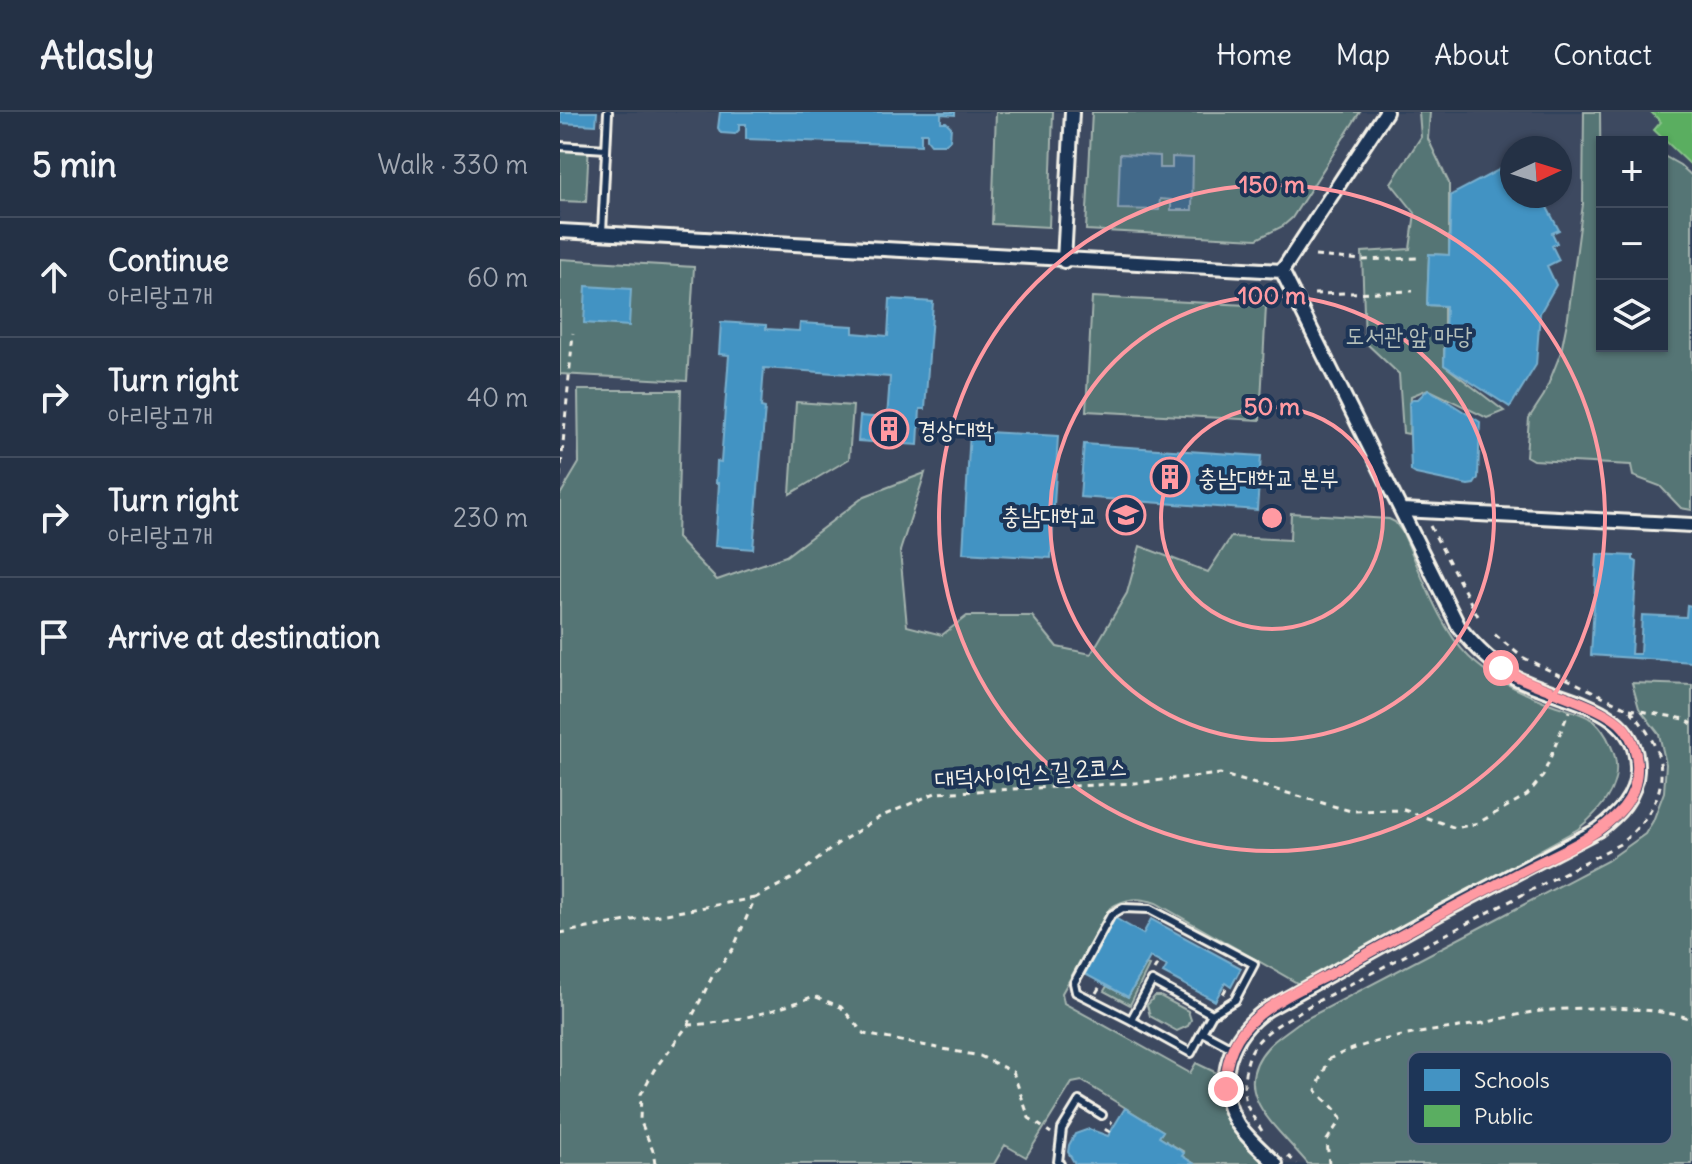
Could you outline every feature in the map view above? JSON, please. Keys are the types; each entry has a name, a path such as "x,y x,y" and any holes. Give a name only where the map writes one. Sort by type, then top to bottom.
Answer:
{"street":[{"path":"1064,261 1072,112"},
{"path":"1282,271 1386,112"},
{"path":"560,231 1282,271"},
{"path":"1276,1164 1244,1132 1231,1111 1225,1079 1232,1048 1251,1022 1268,1009 1442,912 1598,830 1623,808 1634,789 1636,757 1630,737 1619,723 1599,710 1525,682 1501,668 1465,634 1439,590 1282,271"},
{"path":"1402,510 1692,525"}],"lane":[{"path":"602,233 608,112"},
{"path":"560,146 606,149"},
{"path":"1123,908 1150,909 1254,964 1235,1000 1212,1014 1191,1053 1131,1020 1076,992 1074,983 1111,915 1123,908"},
{"path":"1131,1020 1152,981 1212,1014"},
{"path":"1202,1032 1232,1048"},
{"path":"1060,1164 1062,1129 1079,1101 1105,1117"}],"path":[{"path":"1315,256 1362,260 1419,258"},
{"path":"1314,294 1413,291"},
{"path":"560,477 573,333"},
{"path":"1428,521 1479,618"},
{"path":"1423,527 1431,527"},
{"path":"1629,709 1685,719 1692,724"},
{"name":"대덕사이언스길 2코스","path":"560,933 755,898 797,876 837,844 878,818 935,793 1135,783 1220,774 1351,811 1404,810 1456,828 1478,823 1527,795 1543,776 1569,711"},
{"path":"655,1164 640,1120 641,1094 654,1070 688,1025 712,977 733,949 755,898"},
{"path":"1154,969 1159,962"},
{"path":"1221,997 1228,985"},
{"path":"688,1025 718,1023 777,1010 814,996 841,1007 864,1034 980,1056 1013,1072 1029,1118 1061,1138"},
{"path":"1329,1164 1327,1140 1341,1119 1337,1110 1325,1103 1316,1090 1329,1059 1358,1045 1527,1013 1635,1010 1692,1019"},
{"path":"1105,1117 1112,1121 1106,1130 1110,1132"}],"shaded area":[{"name":"충남대학교","path":"560,112 1692,112 1692,685 1632,684 1639,708 1659,734 1666,764 1664,792 1645,834 1607,861 1298,1023 1305,1160 1308,1164 560,1164"},
{"path":"1120,154 1160,156 1160,168 1172,168 1172,157 1193,158 1192,210 1171,210 1171,200 1160,199 1159,210 1118,209"}],"green space":[{"path":"996,112 1053,112 1049,227 992,224"},
{"path":"1092,112 1360,112 1292,218 1257,239 1086,230"},
{"name":"도서관 앞 마당","path":"1419,112 1430,112 1428,139 1449,183 1449,255 1429,254 1427,305 1444,306 1444,365 1504,411 1487,418 1428,389 1411,396 1409,434 1403,433 1399,374 1365,342 1362,252 1410,249 1415,213 1391,183 1421,137"},
{"path":"1584,112 1600,112 1600,136 1596,136 1596,352 1668,352 1668,158 1692,176 1692,510 1681,508 1660,486 1633,476 1631,465 1533,460 1526,456 1529,418 1544,395 1561,352 1583,204"},
{"path":"560,142 589,143 586,202 560,201"},
{"path":"560,259 694,267 687,381 560,374"},
{"path":"1092,297 1266,306 1260,420 1086,411"},
{"path":"578,390 681,390 677,538 717,580 786,556 865,496 925,473 900,551 907,626 942,635 967,616 1032,616 1057,647 1091,654 1127,593 1140,546 1208,572 1231,537 1290,540 1291,513 1389,519 1403,533 1432,599 1458,645 1478,665 1509,686 1581,714 1596,723 1607,738 1615,758 1614,782 1604,802 1578,829 1299,984 1156,903 1132,900 1110,908 1062,993 1064,1003 1190,1073 1196,1063 1219,1074 1222,1103 1231,1125 1265,1164 1195,1164 1182,1156 1184,1152 1159,1137 1163,1131 1082,1081 1072,1083 1026,1157 1005,1145 994,1164 560,1164 560,495 579,463"},
{"path":"796,402 853,406 849,459 790,494"},
{"path":"1632,683 1692,685 1692,1164 1308,1164 1272,1124 1255,1095 1253,1080 1257,1064 1268,1047 1298,1023 1607,861 1645,834 1664,792 1666,764 1659,734 1639,708"},
{"path":"1146,965 1149,966 1130,1005 1104,991 1107,986 1128,997"},
{"path":"1155,996 1188,1011 1191,1020 1188,1026 1177,1031 1150,1016 1147,1005"}],"building: Schools":[{"path":"560,112 597,112 596,125 560,123"},
{"path":"720,112 955,112 955,115 941,114 941,122 951,127 950,140 945,144 931,144 927,133 921,133 921,145 746,139 746,124 739,124 735,134 721,133 718,128"},
{"path":"1500,169 1500,208 1547,208 1559,230 1552,233 1557,243 1552,246 1559,260 1547,266 1556,285 1540,313 1536,365 1510,407 1444,365 1446,306 1427,305 1429,254 1449,255 1451,195"},
{"path":"586,286 631,289 629,326 584,323"},
{"name":"경상대학","path":"890,299 933,302 925,409 920,409 918,445 858,441 860,416 887,418 890,377 764,368 761,407 765,408 753,549 715,546 719,483 716,483 717,461 721,462 729,355 719,354 721,322 799,331 800,323 853,326 853,333 888,336"},
{"path":"1428,389 1480,422 1478,478 1474,484 1411,471 1409,404"},
{"path":"970,431 1058,436 1051,558 963,553"},
{"name":"충남대학교 본부","path":"1084,444 1261,456 1257,510 1080,497"},
{"path":"1597,554 1633,556 1637,562 1631,654 1640,654 1642,615 1686,617 1687,605 1692,606 1692,662 1591,655"},
{"path":"1115,918 1143,934 1151,919 1241,968 1231,987 1225,983 1215,1001 1163,973 1167,966 1150,957 1128,997 1085,974"},
{"path":"1125,1108 1163,1131 1159,1137 1195,1164 1075,1164 1068,1152 1075,1134 1089,1129 1108,1136"}],"building: Public":[{"path":"1651,112 1692,112 1692,166 1668,143 1668,136 1660,136 1654,130 1661,122"}],"place":[{"name":"경상대학","path":"889,429"},
{"name":"충남대학교 본부","path":"1170,477"},
{"name":"충남대학교","path":"1126,515"}],"route":[{"path":"1226,1089 1226,1068 1232,1048 1259,1014 1442,912 1584,839 1607,824 1630,798 1637,768 1633,745 1625,729 1599,710 1525,682 1501,668"}]}
